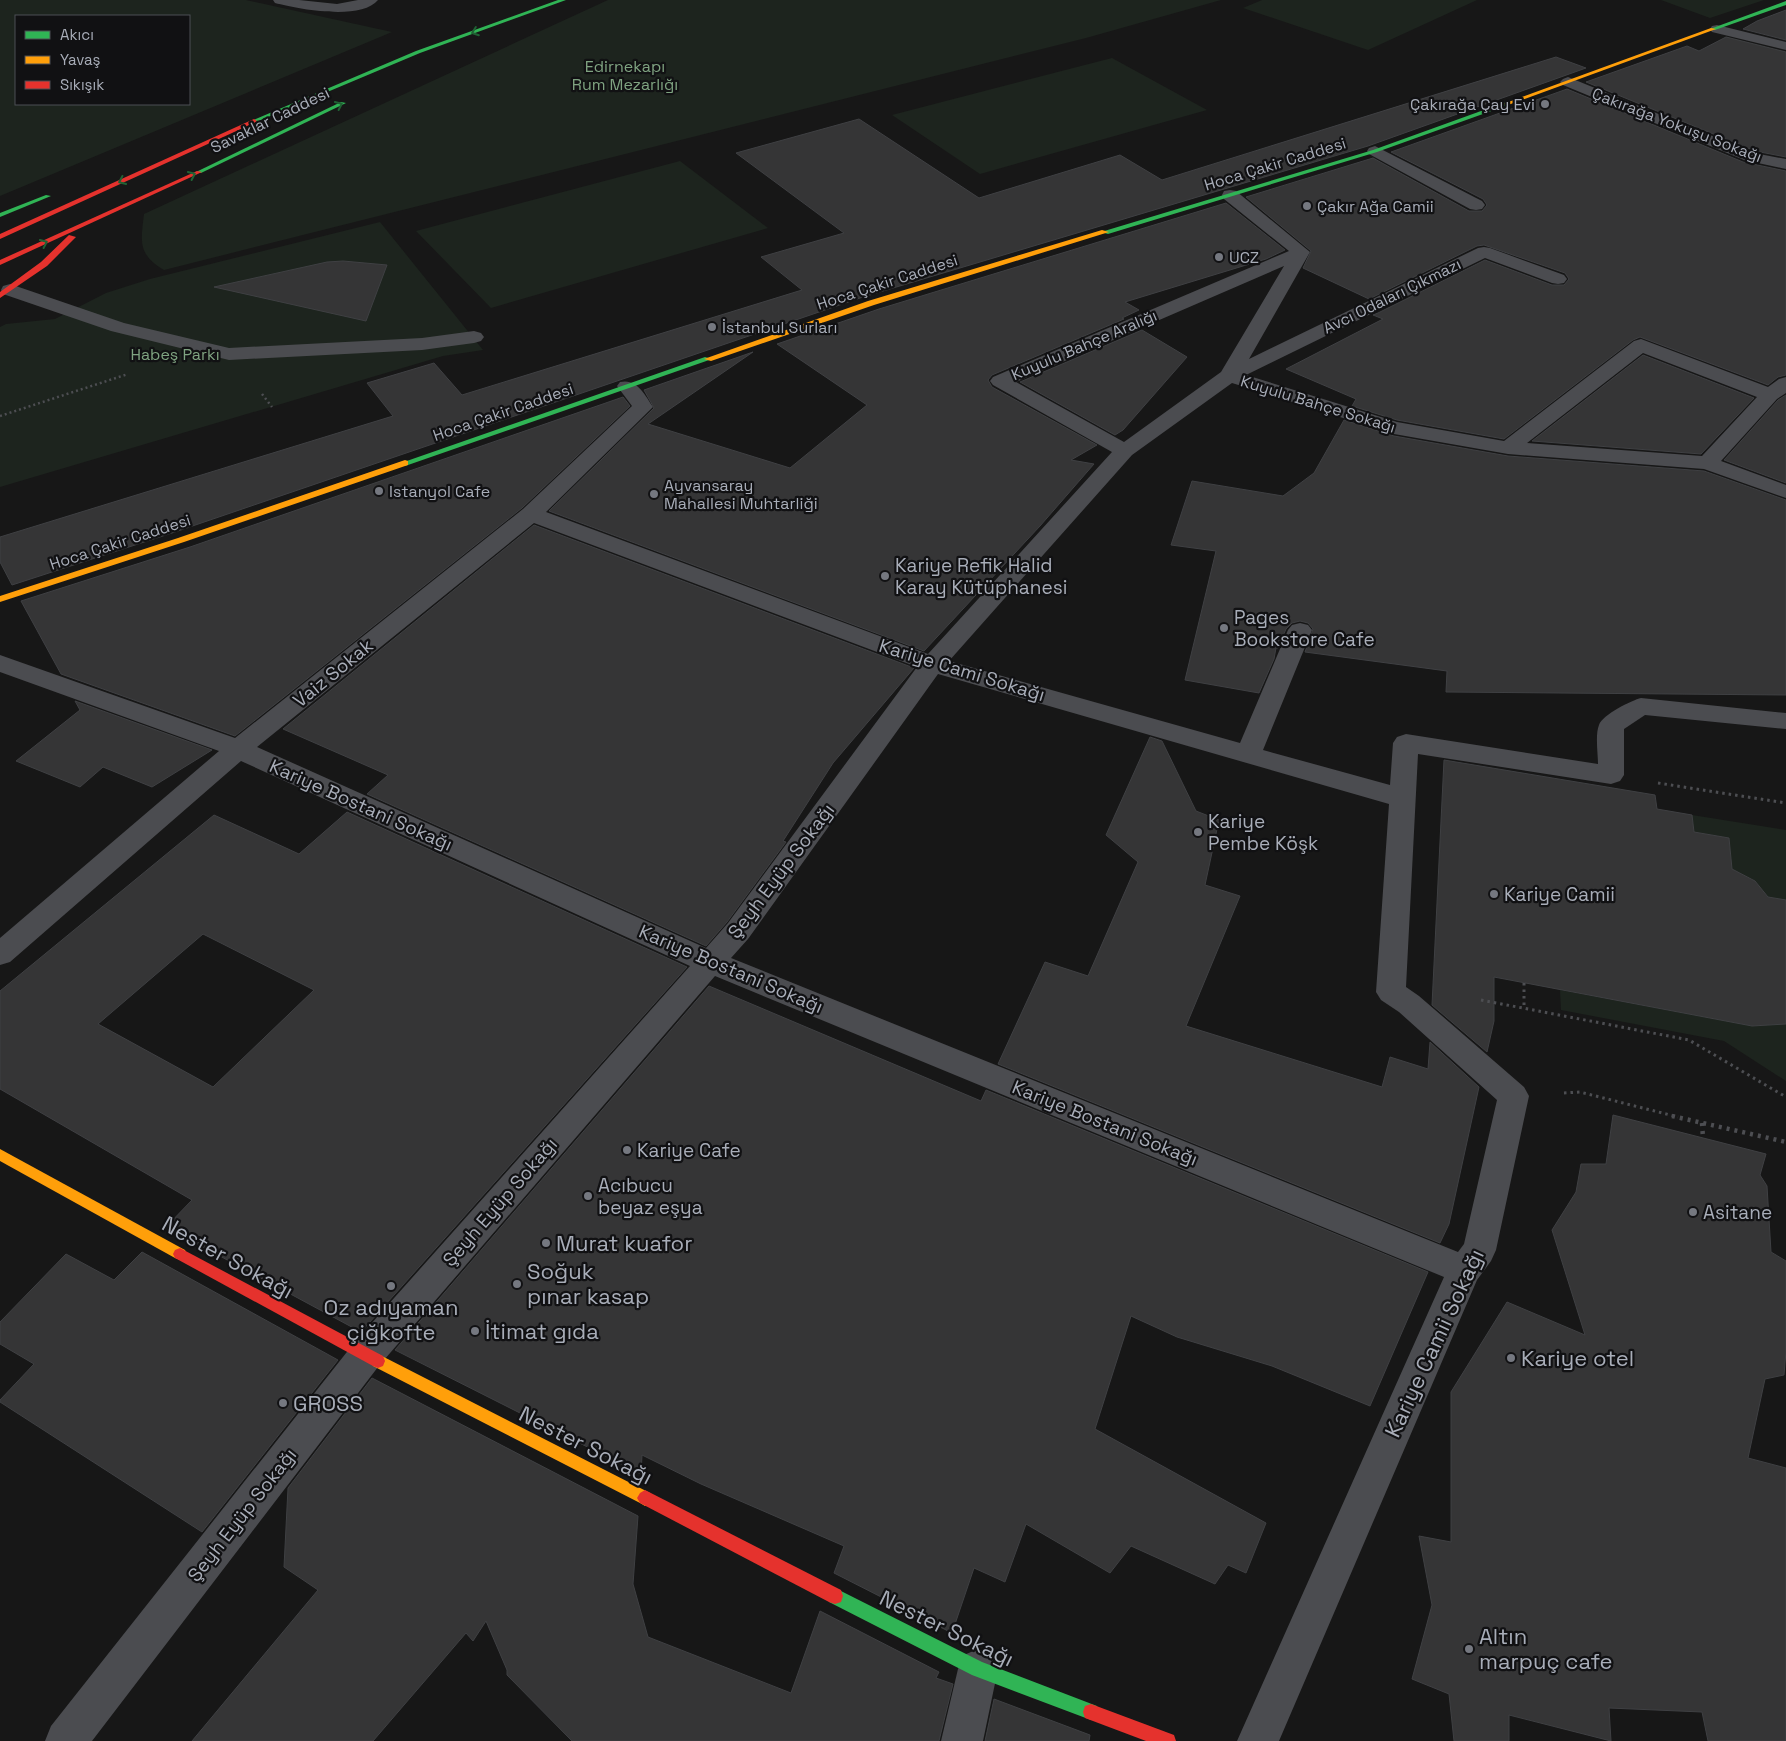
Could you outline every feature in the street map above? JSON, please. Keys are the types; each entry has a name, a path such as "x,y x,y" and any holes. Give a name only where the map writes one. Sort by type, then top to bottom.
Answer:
{"street":[{"path":"280,0 305,6 336,9 357,6 371,0"},
{"name":"Savaklar Caddesi","path":"470,46 518,24 558,2"},
{"name":"Savaklar Caddesi","path":"0,238 182,153 418,52 558,2"},
{"name":"Hoca Çakir Caddesi","path":"0,599 190,536 870,303 1375,151 1786,3"},
{"path":"1717,29 1786,46"},
{"name":"Çakırağa Yokuşu Sokağı","path":"1568,82 1750,157 1786,164"},
{"name":"Savaklar Caddesi","path":"0,263 356,97"},
{"path":"1375,151 1476,205"},
{"path":"123,168 182,153"},
{"path":"0,215 61,191"},
{"path":"1229,376 1301,252 1230,195"},
{"path":"5,293 44,264 69,241 79,227"},
{"name":"Kuyulu Bahçe Aralığı","path":"1125,451 1000,381 1301,252"},
{"name":"Avcı Odaları Çıkmazı","path":"1229,376 1484,252 1558,279"},
{"path":"5,293 118,327 229,354 422,344 474,338"},
{"path":"1508,448 1641,345 1778,389 1707,463"},
{"name":"Kuyulu Bahçe Sokağı","path":"932,664 1125,451 1229,376 1394,428 1508,448 1707,463 1786,492"},
{"name":"Vaiz Sokak","path":"0,954 238,749 531,514 643,407 627,386"},
{"name":"Kariye Cami Sokağı","path":"531,514 932,664 1402,798"},
{"path":"1249,753 1300,630"},
{"name":"Kariye Bostani Sokağı","path":"0,663 238,749 710,962 1464,1270"},
{"name":"Şeyh Eyüp Sokağı","path":"66,1741 366,1355 738,931 932,664"},
{"path":"1513,1096 1409,1004 1392,992 1406,743 1611,775 1611,725 1641,706 1786,721"},
{"name":"Kariye Camii Sokağı","path":"1258,1741 1464,1270 1479,1250 1513,1096"},
{"name":"Nester Sokağı","path":"0,1155 366,1355 978,1669 1168,1741"},
{"path":"962,1741 978,1669"}],"path":[{"path":"0,416 134,372"},
{"path":"1684,787 1786,803"},
{"path":"1524,983 1524,1009"},
{"path":"1478,1000 1689,1040 1786,1097"},
{"path":"1513,1096 1580,1092 1786,1142"},
{"path":"1702,1123 1703,1138"}],"green space":[{"path":"0,0 246,0 392,32 0,196"},
{"name":"Edirnekapı Rum Mezarlığı","path":"608,0 1221,0 1086,38 164,270 155,264 145,252 142,239 144,214"},
{"path":"1262,0 1477,0 1368,50 1243,8"},
{"path":"1661,0 1764,0 1710,18"},
{"path":"1112,58 1207,110 980,174 892,115"},
{"path":"680,161 768,228 491,308 416,231"},
{"name":"Habeş Parkı","path":"380,222 483,350 443,356 0,487 0,327 6,324 55,319 106,293 150,279"},
{"path":"1692,815 1786,830 1786,900 1768,897 1755,881 1732,869 1729,838 1694,832"},
{"path":"1560,990 1752,1026 1777,1024 1786,1018 1786,1081 1724,1041 1561,1010"}],"building":[{"path":"1786,10 1786,40 1743,29 1757,21"},
{"path":"1726,37 1786,52 1786,157 1755,151 1586,82 1687,46 1699,51"},
{"path":"1556,57 1586,68 1368,146 863,297 172,533 12,585 0,562 0,537 393,416 367,383 434,363 462,395 802,290 761,257 844,233 736,153 859,119 979,198 1120,155 1162,180"},
{"path":"1567,89 1743,162 1786,171 1786,375 1778,377 1768,385 1640,337 1633,340 1504,439 1397,420 1352,406 1356,399 1286,369 1383,319 1373,315 1485,260 1552,285 1564,285 1569,279 1565,273 1484,245 1477,246 1369,299 1303,268 1311,251 1246,197 1373,158 1469,211 1482,211 1487,205 1483,199 1391,152"},
{"path":"1226,203 1285,250 1266,259 1125,302 1139,310 1122,318 1124,319 992,375 988,380 992,387 1097,445 1071,460 1094,464 1040,526 924,651 549,511 654,408 644,390 753,352 648,424 790,468 867,405 777,344 879,309"},
{"path":"343,261 387,265 366,321 214,287 327,262"},
{"path":"1142,330 1187,357 1123,430 1115,435 1020,382"},
{"path":"1643,355 1754,398 1701,454 1532,441"},
{"path":"1786,395 1786,483 1724,460 1778,400"},
{"path":"623,397 630,406 522,508 235,736 61,674 21,601 190,547"},
{"path":"1344,420 1394,436 1508,456 1704,471 1786,500 1786,695 1446,692 1447,671 1305,652 1313,629 1308,623 1300,621 1292,623 1286,629 1278,648 1276,648 1274,659 1259,693 1185,680 1216,551 1171,545 1192,481 1283,496 1314,473"},
{"path":"534,525 914,668 833,763 783,841 786,842 727,922 706,946 367,794 388,775 283,729"},
{"path":"75,701 212,750 152,787 103,767 80,787 16,761 80,710"},
{"path":"1150,737 1162,741 1196,811 1219,820 1205,885 1240,896 1186,1026 1382,1087 1390,1057 1428,1069 1430,1042 1479,1087 1449,1224 1440,1243 998,1064 1045,962 1088,976 1138,862 1106,835"},
{"name":"Kariye Camii","path":"1444,760 1655,795 1657,809 1692,815 1694,832 1729,838 1732,869 1755,881 1768,897 1786,900 1786,1024 1752,1026 1494,977 1494,1021 1487,1052 1432,1005"},
{"path":"347,812 687,967 361,1332 166,1227 192,1200 0,1089 0,991 214,815 299,854","holes":["203,934 314,990 213,1087 98,1024"]},
{"path":"709,986 981,1101 986,1090 1428,1272 1370,1406 1272,1366 1177,1337 1131,1316 1095,1429 1266,1523 1246,1573 1228,1565 1215,1584 1131,1546 1110,1573 1026,1524 1005,1582 974,1568 952,1633 834,1573 844,1546 701,1484 642,1455 641,1474 395,1350"},
{"path":"1613,1115 1766,1154 1760,1175 1767,1186 1771,1252 1786,1261 1786,1351 1784,1375 1765,1379 1748,1458 1786,1468 1786,1741 1708,1741 1702,1712 1609,1708 1611,1741 1509,1715 1509,1741 1454,1741 1449,1694 1412,1679 1432,1605 1419,1536 1451,1542 1451,1392 1507,1302 1585,1335 1552,1230 1576,1192 1581,1164 1606,1164"},
{"path":"142,1252 338,1360 202,1532 0,1402 34,1364 0,1344 0,1322 66,1254 114,1280"},
{"path":"372,1378 638,1516 633,1584 648,1637 791,1693 820,1611 939,1672 936,1678 953,1684 939,1741 572,1741 507,1675 507,1670 486,1621 473,1641 466,1633 373,1741 192,1741 318,1590 284,1567 288,1488"},
{"path":"994,1699 1090,1735 1089,1741 985,1741"}],"traffic: fast":[{"path":"254,121 418,52 563,0"},
{"path":"1713,29 1786,3"},
{"path":"199,172 343,103"},
{"path":"1105,232 1375,151 1506,104"},
{"path":"0,215 48,196"},
{"path":"405,463 708,359"},
{"path":"835,1596 978,1669 1091,1712"}],"traffic: slow":[{"path":"1506,104 1713,29"},
{"path":"708,359 871,303 1105,232"},
{"path":"0,599 181,540 405,463"},
{"path":"0,1155 180,1254"},
{"path":"378,1361 645,1498"}],"traffic: jam":[{"path":"0,237 254,121"},
{"path":"0,263 199,172"},
{"path":"0,296 44,264 72,237"},
{"path":"180,1254 378,1361"},
{"path":"645,1498 835,1596"},
{"path":"1091,1712 1168,1741"}],"place":[{"name":"Çakırağa Çay Evi","path":"1545,104"},
{"name":"Çakır Ağa Camii","path":"1307,206"},
{"name":"UCZ","path":"1219,257"},
{"name":"İstanbul Surları","path":"712,327"},
{"name":"Istanyol Cafe","path":"379,491"},
{"name":"Ayvansaray Mahallesi Muhtarliği","path":"654,494"},
{"name":"Kariye Refik Halid Karay Kütüphanesi","path":"885,576"},
{"name":"Pages Bookstore Cafe","path":"1224,628"},
{"name":"Kariye Pembe Köşk","path":"1198,832"},
{"name":"Kariye Camii","path":"1494,894"},
{"name":"Kariye Cafe","path":"627,1150"},
{"name":"Acıbucu beyaz eşya","path":"588,1196"},
{"name":"Asitane","path":"1693,1212"},
{"name":"Murat kuafor","path":"546,1243"},
{"name":"Soğuk pınar kasap","path":"517,1284"},
{"name":"Oz adıyaman çiğkofte","path":"391,1286"},
{"name":"İtimat gıda","path":"475,1331"},
{"name":"Kariye otel","path":"1511,1358"},
{"name":"GROSS","path":"283,1403"},
{"name":"Altın marpuç cafe","path":"1469,1649"}]}
